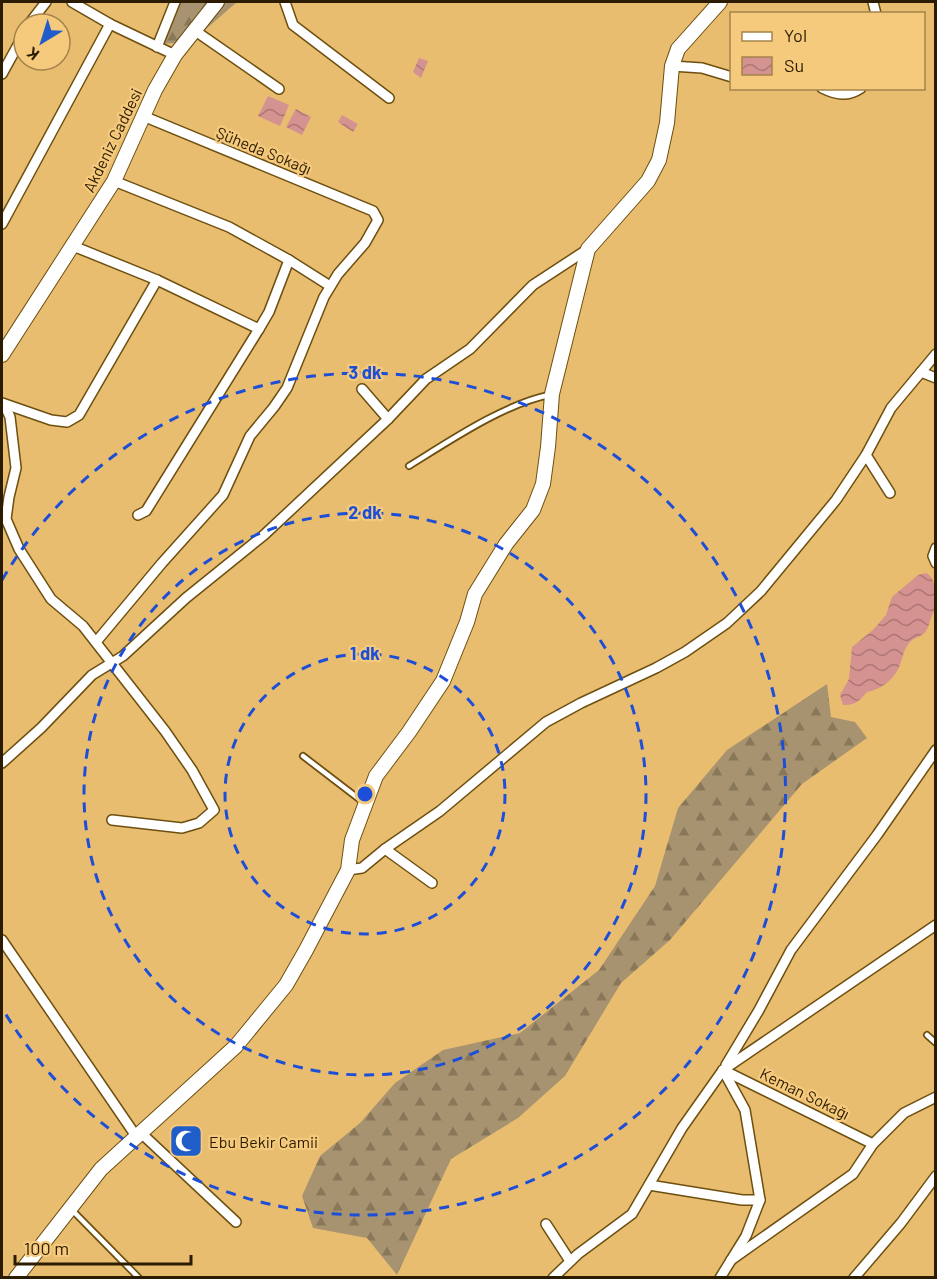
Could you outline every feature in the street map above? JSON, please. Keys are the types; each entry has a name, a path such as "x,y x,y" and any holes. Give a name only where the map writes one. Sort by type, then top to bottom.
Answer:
{"street":[{"path":"157,47 174,2"},
{"name":"Akdeniz Caddesi","path":"2,356 114,181 143,116 175,55 217,2"},
{"path":"285,2 293,25 388,98"},
{"path":"2,763 41,728 93,675 123,656 186,598 264,535 388,419 426,379 470,349 533,285 588,249 648,181 659,160 667,123 672,66 678,50 720,2"},
{"path":"76,3 110,24 175,55"},
{"path":"2,224 110,24"},
{"path":"194,30 279,89"},
{"path":"2,74 12,56"},
{"path":"672,66 702,68 730,76"},
{"path":"828,90 842,95 853,94 858,90"},
{"name":"Şüheda Sokağı","path":"143,116 373,211 377,217 377,224 365,243 330,286"},
{"path":"96,642 162,563 224,495 250,436 287,388 318,307 330,286 289,260 229,228 114,181"},
{"path":"73,246 156,280 259,329"},
{"path":"16,1278 101,1169 236,1046 286,984 348,870 352,840 376,776 443,681 467,622 475,594 489,568 533,510 543,484 549,447 552,394 588,249"},
{"path":"138,515 146,511 259,329 278,291 289,260"},
{"path":"2,403 51,420 67,422 79,415 156,280"},
{"path":"348,870 362,868 459,796 546,722 656,668 727,623 761,591 836,500 866,455 891,408 936,354"},
{"path":"921,372 936,378"},
{"path":"362,389 388,419"},
{"path":"2,403 10,417 16,468 6,519 19,549 51,599 83,626 165,731 192,770 214,810 199,823 182,828 112,820"},
{"path":"866,455 890,493"},
{"path":"936,548 933,556 936,563"},
{"path":"553,1278 570,1261 632,1214 682,1128 723,1070 791,950 877,835 936,750"},
{"path":"385,849 432,883"},
{"path":"723,1070 936,925"},
{"path":"2,940 138,1134 236,1222"},
{"path":"720,1278 746,1236 760,1200 745,1110 723,1070"},
{"name":"Keman Sokağı","path":"723,1070 873,1144"},
{"path":"731,1260 853,1174 873,1144 904,1113 936,1097"},
{"path":"854,1278 901,1223 936,1176"},
{"path":"649,1185 742,1200 760,1200"},
{"path":"546,1224 570,1261"}],"lane":[{"path":"409,466 481,423 552,394"},
{"path":"303,756 365,804"},
{"path":"927,1035 936,1043"},
{"path":"70,1208 139,1278"}],"green space":[{"path":"176,2 237,2 191,42 160,44"},
{"path":"827,684 831,717 855,722 867,738 802,784 670,940 621,983 565,1076 518,1118 451,1159 397,1275 367,1238 313,1228 302,1196 320,1156 360,1123 395,1083 443,1050 520,1033 599,970 655,886 678,808 727,750"}],"water":[{"path":"419,58 428,61 421,78 413,72"},
{"path":"268,96 289,105 280,126 258,116"},
{"path":"296,109 311,117 302,135 286,127"},
{"path":"342,115 358,124 353,132 338,122"},
{"path":"926,573 930,575 934,583 936,599 935,610 926,631 908,645 897,672 890,680 881,687 867,692 854,703 843,705 840,695 849,679 852,647 873,630 886,615 892,597 918,575"}],"place":[{"name":"Ebu Bekir Camii","path":"186,1141"}]}
